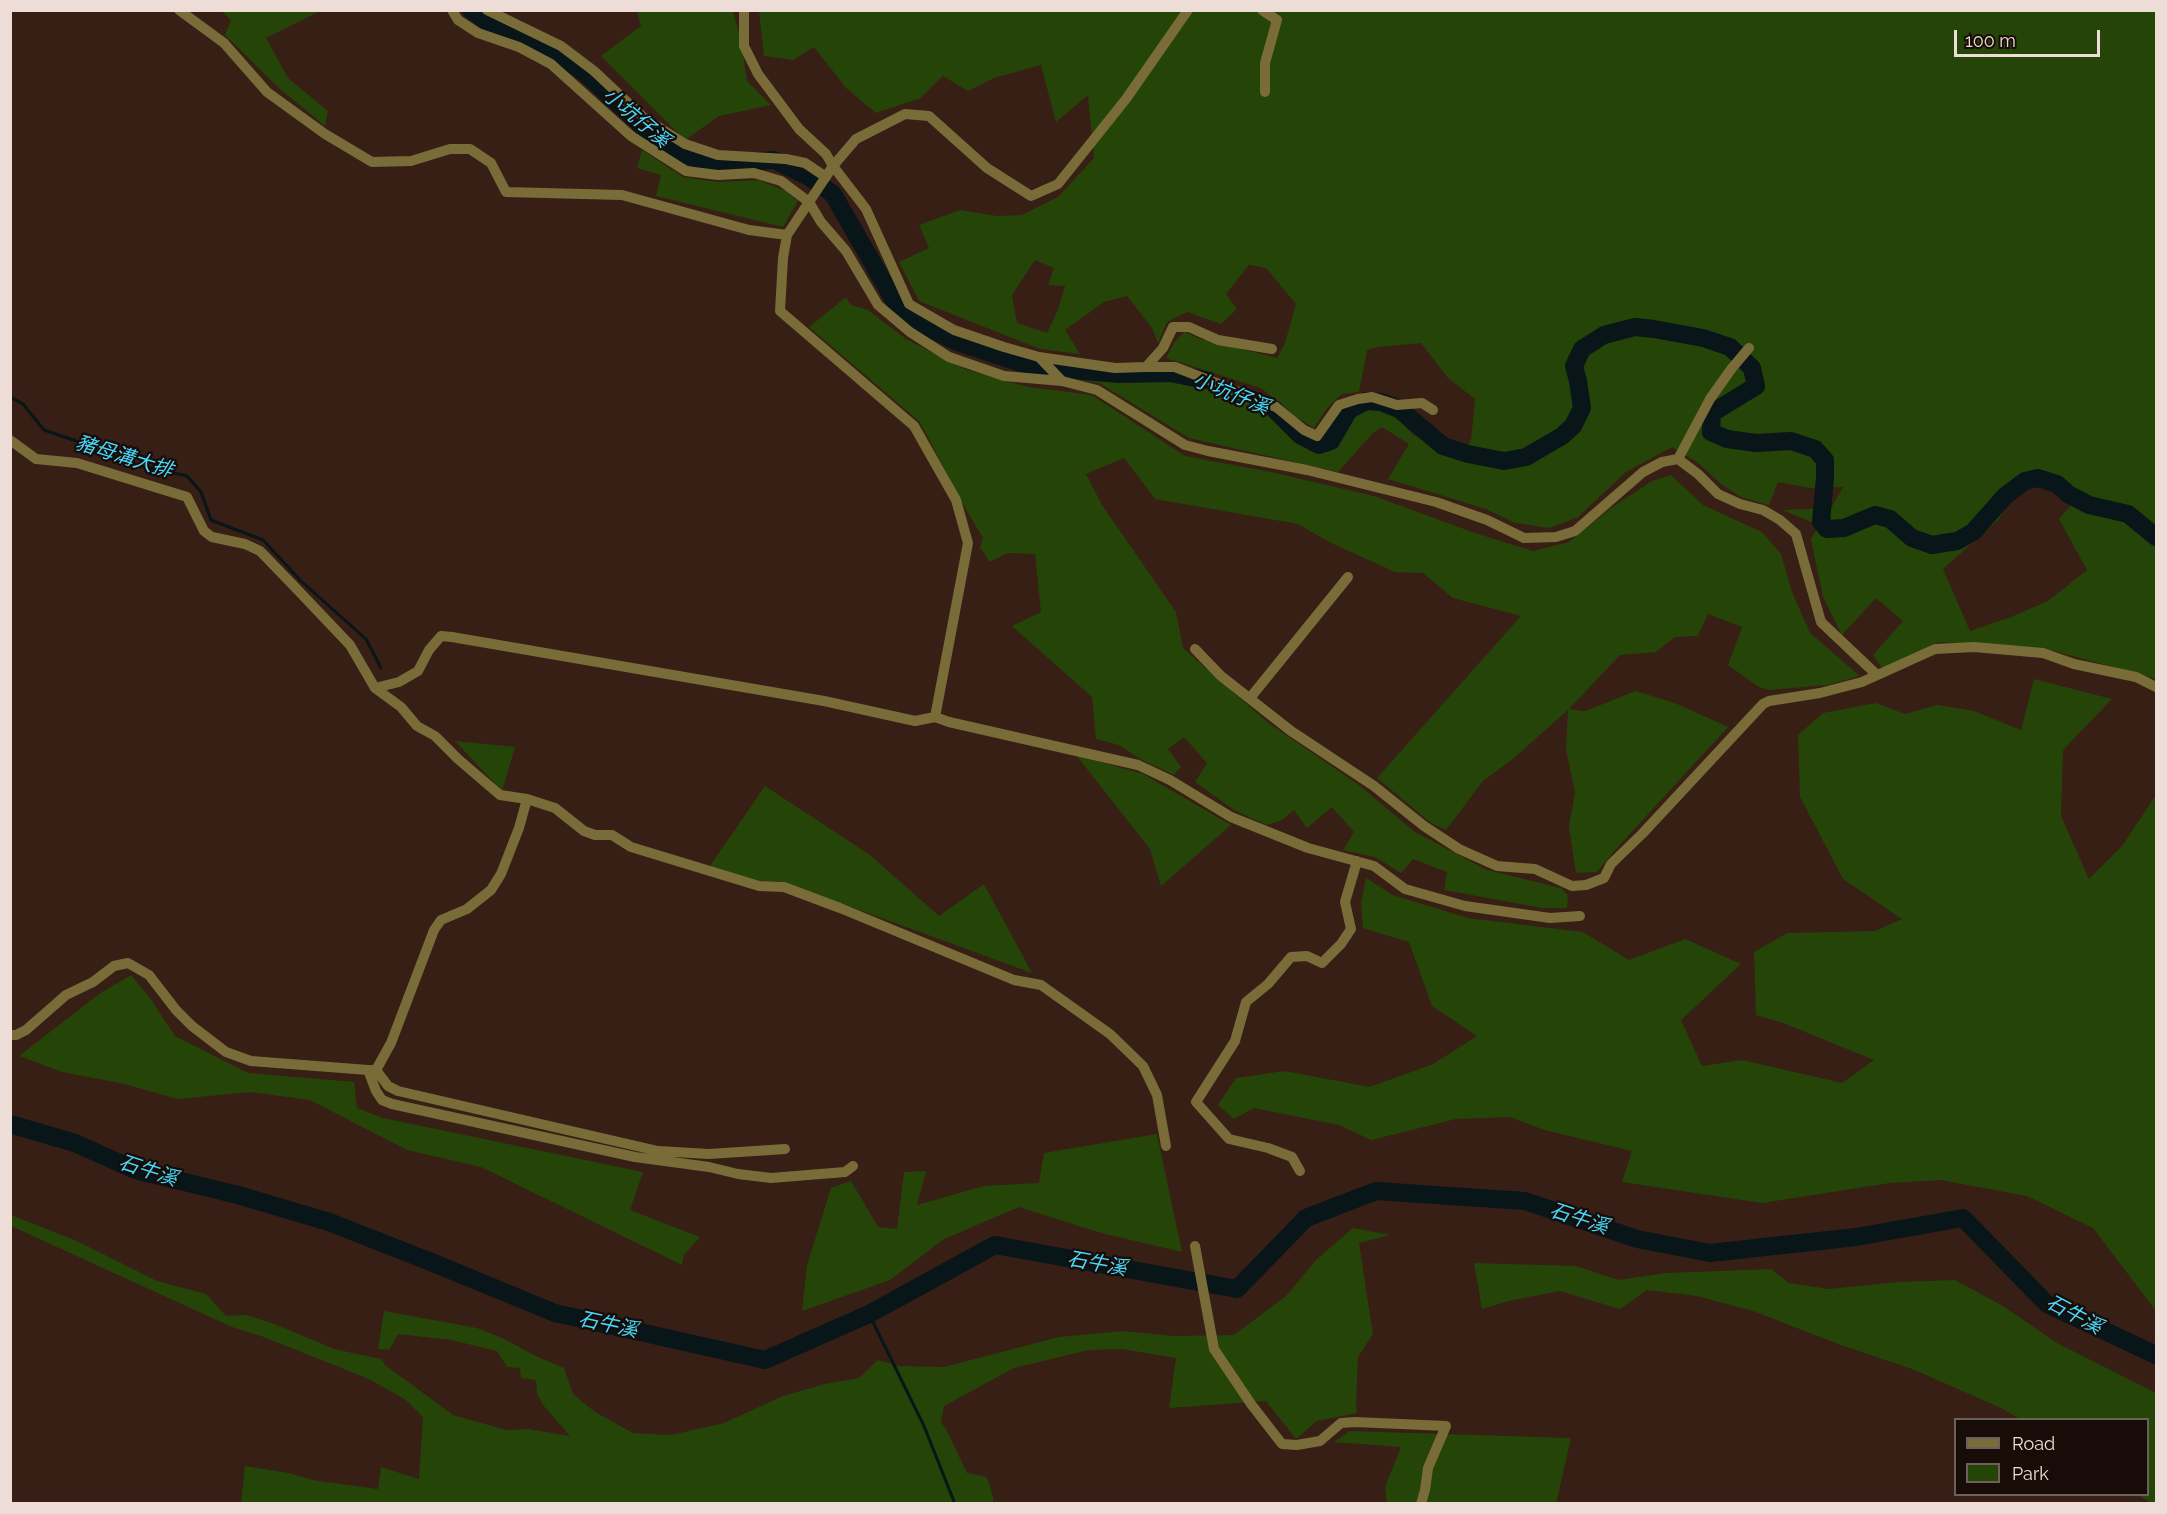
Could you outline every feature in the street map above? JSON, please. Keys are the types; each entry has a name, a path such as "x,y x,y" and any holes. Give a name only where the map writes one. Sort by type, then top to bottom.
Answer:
{"street":[{"path":"179,10 224,43 267,92 325,134 372,162 411,161 450,149 470,149 491,163 506,192 622,195 749,230 787,235"},
{"path":"452,10 458,20 478,33 519,47 551,64 631,136 686,171 718,175 754,173 781,181 809,202 821,222 846,251 878,305 910,332 949,357 1004,376 1062,381 1097,390 1185,445 1307,470 1436,502 1487,520 1524,538 1556,537 1575,531 1643,472 1662,462 1677,459 1698,474 1718,494 1740,504 1763,510 1780,520 1796,534 1821,622 1877,675"},
{"path":"487,10 561,46 594,71 644,118 685,144 718,155 805,162 826,177"},
{"path":"744,10 744,46 758,74 799,129 826,154 867,209 909,304 954,330 1040,357 1115,369 1175,367 1276,407 1317,436 1339,405 1358,399 1372,397 1397,405 1422,403 1434,410"},
{"path":"935,717 968,543 956,500 914,426 780,311 783,258 787,235 833,166 856,139 905,114 929,116 987,168 1031,196 1058,184 1126,99 1188,10"},
{"path":"1262,10 1277,20 1265,63 1265,92"},
{"path":"1146,367 1163,348 1173,327 1189,327 1218,340 1272,349"},
{"path":"1677,459 1710,399 1747,350"},
{"path":"1040,357 1062,381"},
{"path":"10,440 36,459 77,463 187,498 204,531 212,537 245,544 260,551 350,645 375,688 401,707 417,726 435,736 500,795 527,799 555,808 584,831 595,835 612,835 631,847 759,886 784,888 840,908 1014,980 1041,985 1110,1034 1143,1066 1157,1095 1166,1146"},
{"path":"1250,698 1348,577"},
{"path":"375,688 399,682 418,670 429,650 441,636 824,701 915,721 935,717 1138,765 1170,780 1231,817 1308,848 1374,866 1405,889 1465,906 1550,918 1580,916"},
{"path":"1195,649 1221,676 1291,731 1374,786 1424,826 1459,849 1497,866 1535,869 1572,886 1586,885 1604,878 1611,864 1642,834 1763,704 1769,701 1820,693 1862,682 1935,649 1974,647 2043,653 2074,664 2136,677 2157,687"},
{"path":"527,799 519,828 501,874 491,890 467,909 441,920 435,930 391,1043 372,1070 376,1091 382,1100 635,1157 771,1178 845,1172 853,1166"},
{"path":"1300,1171 1292,1157 1268,1148 1229,1139 1196,1102 1235,1041 1246,1002 1268,984 1291,957 1307,956 1322,963 1341,944 1350,929 1345,902 1357,861"},
{"path":"10,1035 26,1030 66,996 93,982 114,966 128,963 149,975 176,1010 192,1026 226,1053 237,1058 372,1070 388,1086 398,1091 658,1151 709,1154 785,1149"},
{"path":"1195,1246 1214,1349 1251,1404 1282,1444 1297,1445 1320,1441 1341,1424 1355,1422 1446,1426 1428,1468 1421,1503"}],"green space":[{"path":"221,11 320,11 266,38 288,78 328,111 325,126 280,89 225,35 231,20"},
{"path":"637,11 733,11 741,41 747,81 771,105 719,116 685,140 601,56 641,26"},
{"path":"759,11 2156,11 2156,679 2047,649 1938,642 1882,668 1873,655 1903,621 1876,598 1842,635 1823,597 1811,539 1819,525 1782,510 1831,508 1843,487 1810,488 1778,482 1769,505 1741,497 1721,484 1697,462 1672,447 1626,472 1578,517 1550,528 1515,523 1486,509 1388,479 1409,444 1382,427 1373,433 1338,472 1189,438 1099,383 1067,378 1067,369 1176,375 1247,401 1271,413 1298,431 1311,445 1322,444 1348,410 1359,405 1372,406 1394,414 1413,435 1412,438 1414,435 1431,445 1463,456 1471,440 1475,399 1448,378 1421,343 1378,347 1367,350 1359,392 1342,394 1328,407 1314,428 1296,417 1261,388 1166,358 1174,343 1184,332 1201,339 1277,358 1285,343 1296,304 1266,268 1249,265 1226,294 1237,309 1221,324 1187,312 1167,322 1158,343 1152,328 1127,296 1104,302 1065,330 1080,354 1040,349 919,301 899,262 929,248 919,225 960,210 997,216 1022,215 1058,197 1094,158 1088,95 1056,122 1041,65 994,78 968,91 943,76 921,98 876,113 846,88 814,47 793,60 764,56","holes":["1035,260 1054,268 1048,285 1065,286 1057,312 1047,333 1017,323 1012,295","2024,479 2081,494 2059,519 2087,570 2048,601 1970,631 1943,569 1998,520"]},
{"path":"642,150 683,177 717,182 758,180 786,191 798,201 783,227 656,196 661,175 637,168"},
{"path":"846,297 851,305 868,310 906,339 967,370 1028,387 1092,395 1185,456 1271,472 1374,496 1475,533 1533,551 1569,542 1611,508 1652,481 1671,475 1703,505 1762,532 1781,554 1792,592 1810,633 1860,676 1828,685 1769,690 1759,687 1728,665 1742,627 1708,614 1698,636 1675,637 1656,652 1620,655 1569,709 1585,711 1636,691 1675,703 1728,727 1597,872 1576,873 1569,827 1575,792 1566,750 1568,710 1514,758 1483,781 1446,830 1431,823 1377,778 1521,616 1453,598 1423,573 1395,572 1329,542 1298,524 1155,499 1124,458 1086,474 1102,505 1176,612 1183,648 1267,722 1359,785 1415,832 1487,870 1561,888 1568,895 1567,908 1542,908 1444,890 1447,872 1413,859 1401,873 1375,857 1343,850 1354,832 1332,807 1307,828 1294,810 1282,820 1266,825 1234,810 1195,782 1207,763 1184,737 1168,749 1181,767 1174,775 1140,759 1119,745 1096,739 1092,697 1012,626 1041,612 1035,554 1007,553 990,562 980,548 983,538 920,422 809,327"},
{"path":"2034,679 2112,699 2063,750 2061,816 2089,879 2122,846 2156,795 2156,1311 2093,1228 2027,1196 1940,1180 1890,1183 1762,1203 1622,1182 1632,1151 1544,1130 1510,1117 1456,1119 1371,1140 1339,1125 1254,1108 1234,1119 1218,1105 1236,1078 1284,1071 1370,1087 1433,1064 1477,1036 1432,1006 1409,942 1363,928 1361,903 1366,878 1393,895 1468,918 1583,932 1629,960 1685,939 1741,964 1681,1020 1702,1066 1742,1060 1842,1083 1874,1060 1783,1023 1756,1015 1754,952 1787,933 1875,931 1902,919 1843,879 1800,797 1798,735 1823,713 1876,703 1905,714 1937,705 1974,711 2021,730"},
{"path":"455,741 515,747 502,791"},
{"path":"1076,755 1143,774 1231,825 1161,886 1150,849"},
{"path":"765,786 870,855 939,916 984,884 1032,973 780,881 756,881 710,866"},
{"path":"131,975 150,998 175,1036 248,1073 354,1082 357,1108 383,1118 643,1172 630,1210 700,1237 684,1255 682,1265 481,1167 407,1150 310,1100 250,1092 177,1099 125,1084 62,1072 19,1056 99,994"},
{"path":"1157,1134 1182,1252 1101,1233 1019,1207 944,1239 890,1280 802,1311 807,1265 831,1188 851,1181 878,1227 897,1229 904,1172 926,1171 917,1205 984,1186 1039,1183 1044,1153"},
{"path":"11,1215 77,1241 157,1281 206,1294 226,1316 247,1315 334,1349 381,1359 385,1365 453,1415 506,1430 528,1429 570,1436 543,1405 537,1394 536,1380 521,1378 520,1368 507,1367 497,1351 451,1340 398,1334 389,1350 378,1349 384,1311 477,1328 504,1339 564,1368 573,1394 595,1412 633,1433 671,1435 724,1423 783,1396 825,1384 859,1378 878,1360 899,1366 944,1367 1059,1337 1123,1331 1173,1336 1234,1335 1286,1296 1317,1259 1353,1228 1390,1235 1359,1243 1373,1334 1358,1357 1357,1413 1317,1421 1296,1439 1266,1401 1169,1408 1176,1358 1122,1349 1089,1350 1014,1368 944,1406 941,1422 967,1473 987,1477 993,1503 241,1504 245,1466 289,1473 312,1480 378,1489 381,1467 419,1479 423,1417 406,1400 369,1379 261,1336 232,1327 11,1226"},
{"path":"1474,1263 1576,1266 1618,1280 1667,1273 1771,1269 1789,1283 1829,1289 1898,1282 1955,1280 2003,1306 2057,1343 2156,1393 2156,1503 2151,1503 2140,1496 2149,1496 2149,1418 2018,1418 2001,1408 1912,1369 1753,1311 1697,1296 1647,1290 1620,1309 1560,1291 1508,1301 1482,1309"},
{"path":"1350,1431 1571,1438 1556,1504 1387,1503 1385,1487 1401,1447 1334,1442"}],"waterway":[{"name":"小坑仔溪","path":"471,10 492,25 551,49 586,74 665,147 697,159 729,163 774,160 809,177 833,194 895,302 917,322 957,342 1021,363 1047,368 1119,374 1170,373 1205,380"},
{"name":"小坑仔溪","path":"1274,409 1300,435 1319,445 1331,441 1349,410 1366,401 1381,402 1399,409 1443,446 1504,461 1526,457 1562,436 1573,426 1582,408 1574,366 1582,349 1604,335 1635,327 1654,329 1703,338 1730,347 1752,368 1756,386 1712,413 1711,432 1727,439 1756,443 1791,441 1815,449 1825,460 1821,522 1827,529 1844,528 1875,515 1890,519 1912,538 1932,545 1957,541 1973,532 2005,496 2025,481 2038,478 2057,484 2068,494 2089,505 2128,514 2156,537"},
{"name":"豬母溝大排","path":"10,397 23,404 44,430 130,463 187,476 201,492 211,520 263,540 301,581 366,639 381,668"},
{"name":"石牛溪","path":"10,1124 75,1143 135,1170 238,1195 329,1222 555,1313 765,1360 869,1314 995,1245 1237,1289 1306,1218 1376,1191 1525,1201 1637,1239 1710,1253 1856,1237 1963,1218 2047,1304 2156,1355"},
{"path":"869,1314 924,1426 955,1504"}]}
